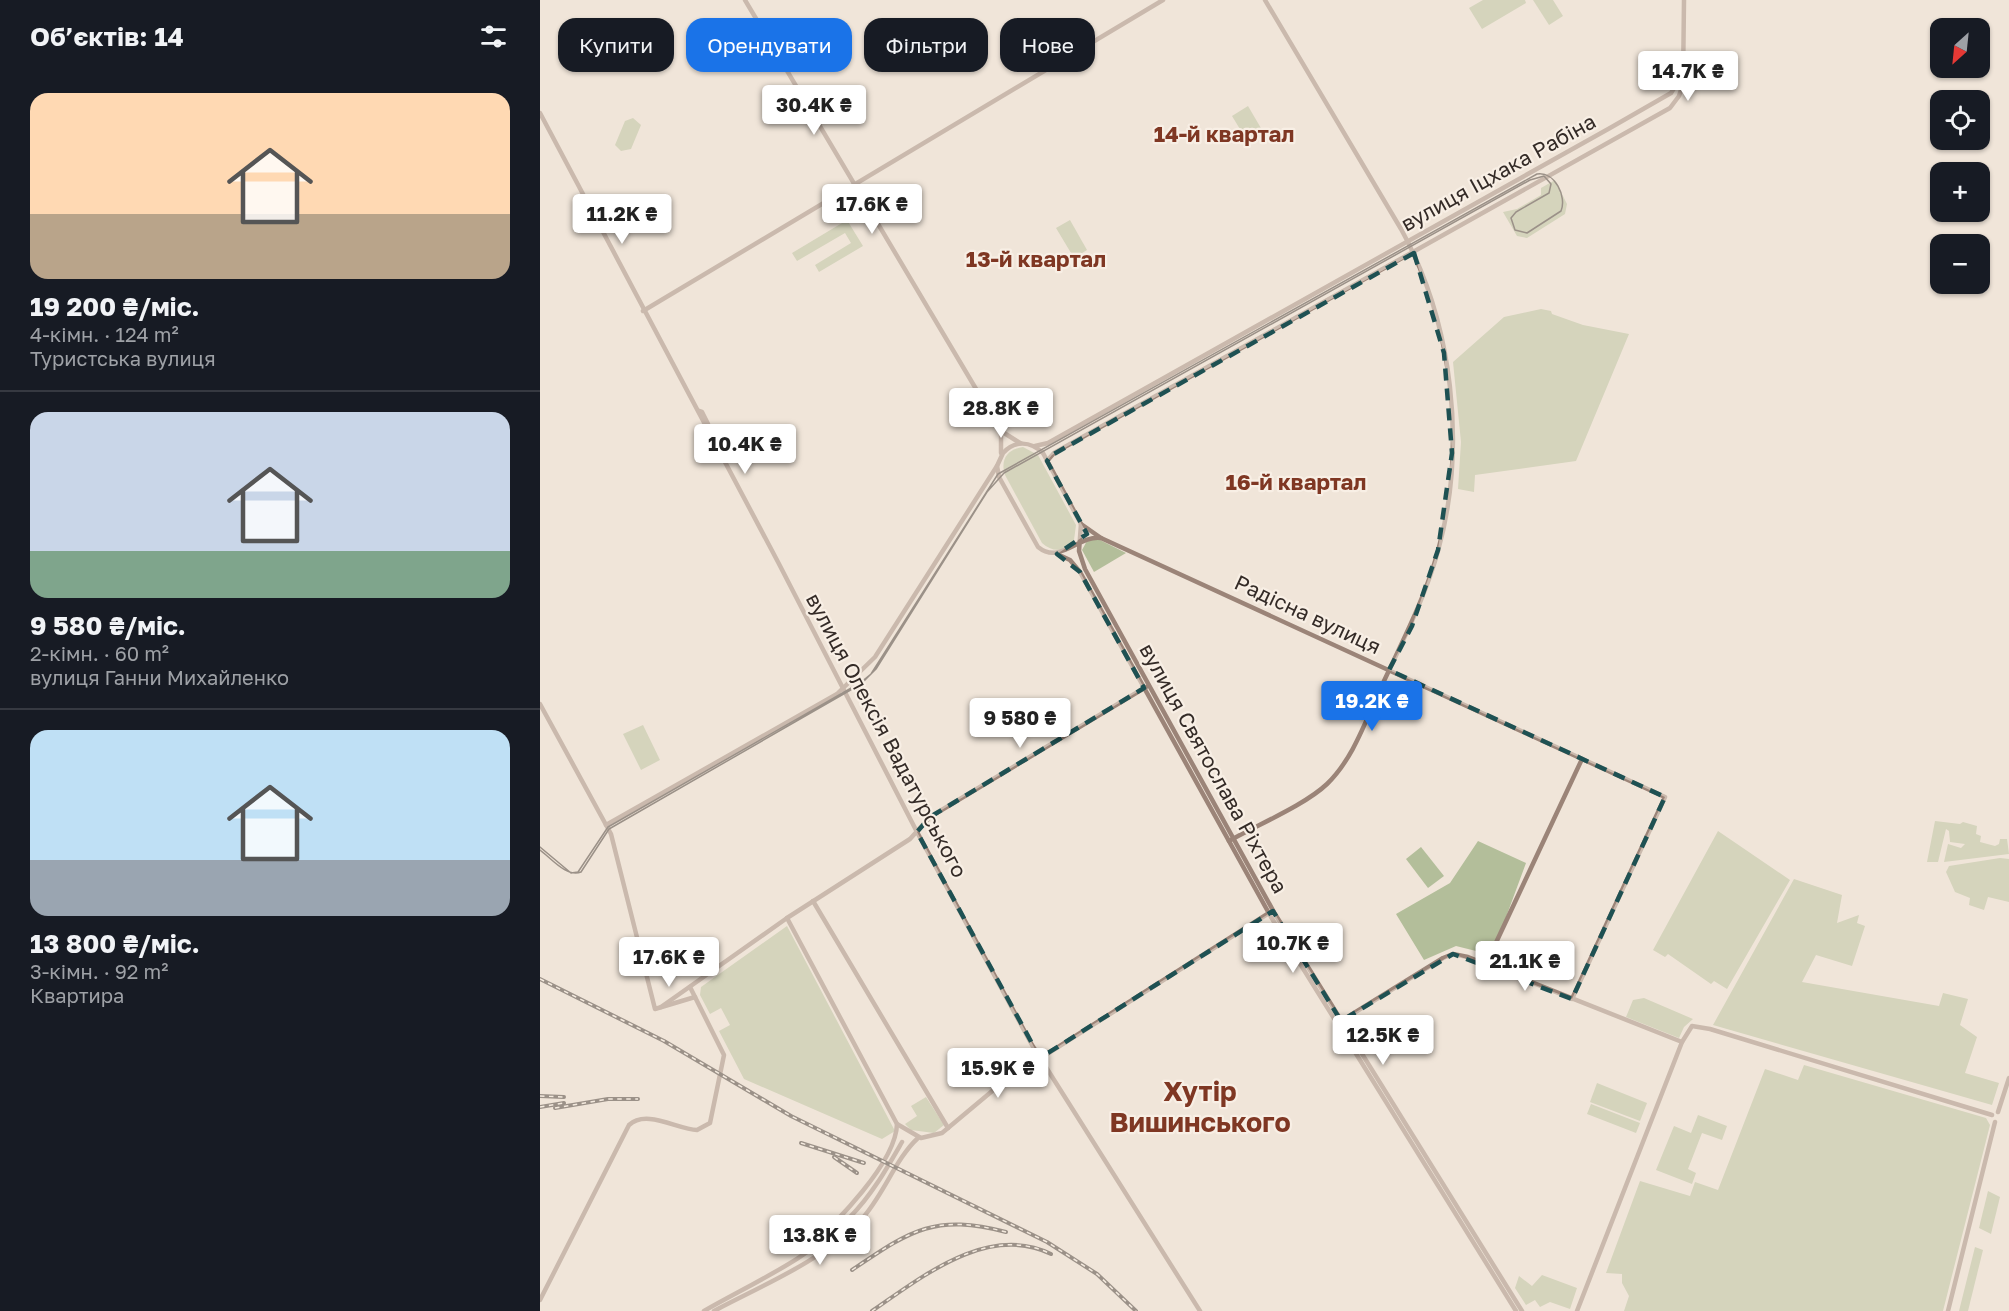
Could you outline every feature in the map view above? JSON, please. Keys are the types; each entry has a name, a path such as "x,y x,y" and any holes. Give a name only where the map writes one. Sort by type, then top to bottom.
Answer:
{"street":[{"path":"606,825 844,690 874,657 998,466 1002,449 1000,431 745,0"},
{"path":"643,311 1163,0"},
{"path":"1231,840 1311,797 1344,765 1410,631 1431,575 1446,514 1452,431 1448,379 1432,305 1414,253 1265,0"},
{"path":"1672,105 1682,89 1684,0"},
{"name":"вулиця Іцхака Рабіна","path":"1034,446 1048,443 1668,95 1678,85 1683,72"},
{"path":"1668,95 1675,96 1672,105"},
{"name":"вулиця Іцхака Рабіна","path":"1047,461 1054,453 1414,253 1672,105"},
{"name":"вулиця Олексія Вадатурського","path":"540,112 643,311 699,411 916,832 1040,1058 1200,1311"},
{"path":"1000,431 1020,443 1034,446 1047,461 1081,524"},
{"path":"999,459 1008,448 1020,443"},
{"name":"вулиця Святослава Ріхтера","path":"998,466 1004,488 1038,547 1044,552 1057,554 1070,560 1080,572 1271,912 1516,1311"},
{"name":"Радісна вулиця","path":"1081,524 1101,538 1665,797 1572,999"},
{"name":"вулиця Святослава Ріхтера","path":"1081,524 1079,541 1085,569 1146,686"},
{"path":"1057,554 1079,541 1101,538"},
{"path":"661,1007 787,918 916,832 930,818 1146,686"},
{"path":"540,704 614,841 655,1009 695,997"},
{"path":"1486,964 1582,759"},
{"path":"813,901 948,1128"},
{"path":"787,918 897,1124 918,1138 931,1137 948,1128 991,1090 1271,912"},
{"name":"вулиця Святослава Ріхтера","path":"1271,912 1522,1311"},
{"path":"1341,1021 1453,954 1486,964 1682,1042"},
{"path":"540,1300 629,1125 634,1120 646,1118 698,1130 710,1123 724,1059 690,987"},
{"path":"1577,1311 1682,1042 1688,1030 1695,1025 1992,1115 1998,1112"},
{"path":"1995,1122 2001,1118 1998,1112 2009,1078"},
{"path":"1948,1311 1995,1122 1992,1115"},
{"path":"799,1257 847,1212 895,1138 897,1124"},
{"path":"895,1138 909,1149"},
{"path":"714,1311 840,1240 875,1203 918,1138"},
{"path":"704,1311 826,1240 850,1217 877,1184 902,1142"}],"highlighted area":[{"path":"1414,253 1444,353 1452,453 1438,550 1412,626 1389,670 1665,797 1572,999 1453,954 1341,1021 1273,911 1040,1058 917,832 930,817 1144,688 1080,572 1057,554 1087,534 1047,461 1052,455"}],"green space":[{"path":"1483,0 1525,0 1526,3 1482,29 1469,8"},
{"path":"1533,0 1553,0 1563,16 1549,25"},
{"path":"1248,106 1265,135 1249,144 1232,116"},
{"path":"633,118 641,125 631,149 621,151 615,145 625,121"},
{"path":"1555,180 1567,204 1565,214 1527,238 1517,236 1503,212 1517,209 1541,195 1541,188"},
{"path":"847,220 863,246 819,272 815,265 851,243 845,233 797,261 792,253"},
{"path":"1070,220 1087,250 1074,258 1056,228"},
{"path":"1541,309 1583,325 1629,334 1576,461 1475,475 1474,492 1458,489 1461,442 1453,362 1504,317"},
{"path":"1023,447 1038,455 1076,525 1074,540 1063,549 1055,550 1042,543 1005,475 1003,465 1006,456 1013,450"},
{"path":"1088,539 1100,540 1126,553 1094,572 1082,550"},
{"path":"643,725 660,760 641,770 623,734"},
{"path":"1935,821 1960,824 1963,822 1977,826 1976,834 1981,836 1980,842 1995,846 1999,844 2000,839 2007,839 2009,854 1944,862 1948,844 1961,848 1965,844 1950,842 1949,831 1946,829 1938,862 1927,862"},
{"path":"1718,831 1790,880 1727,989 1714,981 1711,984 1668,954 1665,957 1653,950"},
{"path":"1478,841 1526,863 1492,955 1456,946 1424,960 1396,914 1450,883"},
{"path":"1421,847 1444,876 1428,888 1406,859"},
{"path":"2000,858 2009,859 2009,902 1988,897 1984,910 1969,905 1970,898 1955,892 1946,872 1949,866"},
{"path":"1794,879 1842,895 1837,923 1859,915 1857,923 1865,926 1852,966 1816,955 1802,982 1939,1006 1943,993 1968,999 1960,1025 1977,1037 1965,1073 1999,1083 1992,1105 1713,1025"},
{"path":"787,926 895,1131 882,1139 744,1079 719,1031 730,1025 721,1008 710,1014 700,995 701,987"},
{"path":"1644,998 1693,1019 1684,1027 1679,1038 1626,1017 1633,1000"},
{"path":"1804,1065 1986,1118 1990,1125 1943,1311 1624,1311 1629,1296 1622,1283 1622,1274 1606,1273 1640,1181 1690,1196 1695,1182 1718,1190 1765,1069 1798,1080"},
{"path":"1597,1083 1647,1103 1640,1121 1590,1102"},
{"path":"926,1097 944,1125 934,1133 911,1130 905,1124 917,1116 911,1106"},
{"path":"1591,1104 1640,1123 1636,1133 1587,1114"},
{"path":"1698,1115 1727,1126 1722,1140 1702,1133 1688,1169 1696,1173 1692,1184 1656,1170 1674,1126 1691,1133"},
{"path":"1988,1191 2000,1197 1991,1234 1979,1228"},
{"path":"1975,1247 1983,1250 1968,1311 1959,1311"},
{"path":"1542,1275 1577,1288 1570,1309 1550,1302 1540,1307 1535,1300 1526,1305 1515,1288 1519,1276 1532,1286"}],"tram line":[{"path":"540,847 571,873 578,872 608,827 860,683 871,674 998,474 1537,174 1549,177 1558,186 1562,199 1561,211 1527,233 1515,230 1511,218 1516,212 1549,193 1551,184 1544,176 1530,180 1004,473 987,492 876,669 861,684 609,829 581,872 576,873 570,872 565,870 540,850"}],"railway":[{"path":"540,979 664,1041 791,1116 1047,1242 1097,1274 1136,1311"},
{"path":"540,1096 564,1097"},
{"path":"555,1108 608,1099 638,1099"},
{"path":"540,1107 564,1103"},
{"path":"801,1143 864,1163"},
{"path":"834,1157 857,1173"},
{"path":"852,1270 890,1245 924,1229 960,1224 1006,1232"},
{"path":"872,1311 934,1270 980,1249 1003,1245 1027,1246 1051,1254"}],"district":[{"name":"14-й квартал","path":"1224,133"},
{"name":"13-й квартал","path":"1036,258"},
{"name":"16-й квартал","path":"1296,481"},
{"name":"Хутір Вишинського","path":"1200,1106"}]}
